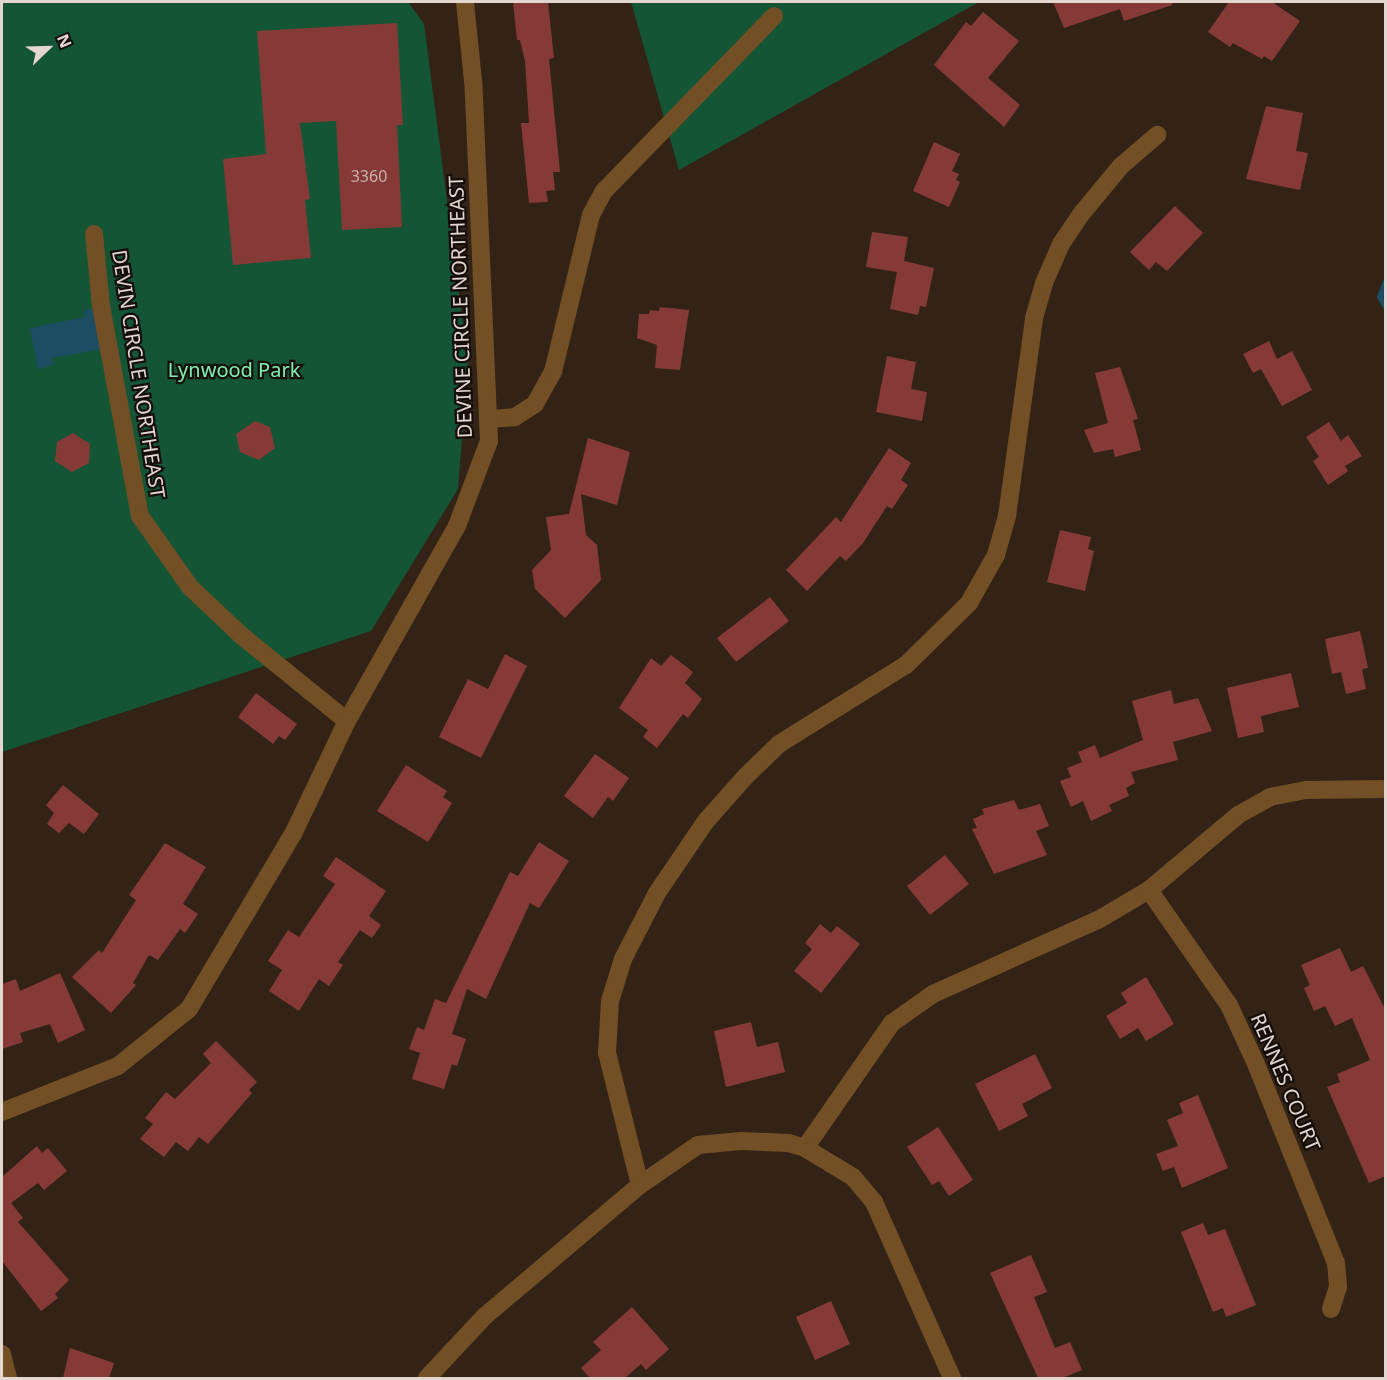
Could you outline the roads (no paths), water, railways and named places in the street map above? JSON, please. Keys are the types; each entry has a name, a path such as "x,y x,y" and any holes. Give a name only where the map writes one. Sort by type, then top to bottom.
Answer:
{"street":[{"name":"DEVINE CIRCLE NORTHEAST","path":"2,1112 118,1066 189,1008 294,832 347,721 457,526 489,441 465,2"},
{"path":"489,418 515,417 536,404 553,372 591,215 604,191 774,16"},
{"path":"640,1185 607,1053 610,1001 622,959 657,892 706,820 746,776 788,738 906,665 969,603 996,555 1007,516 1034,318 1044,283 1061,244 1082,213 1121,166 1157,135"},
{"name":"DEVIN CIRCLE NORTHEAST","path":"94,234 101,306 140,516 190,587 242,636 347,721"},
{"path":"805,1148 892,1023 933,994 1098,920 1149,890 1239,815 1270,797 1306,790 1382,789"},
{"name":"RENNES COURT","path":"1149,890 1229,1005 1256,1064 1336,1263 1338,1287 1331,1308"},
{"path":"427,1378 485,1316 640,1185 698,1145 741,1141 788,1143 805,1148 854,1177 874,1202 951,1378"},
{"path":"2,1354 8,1378"}],"water":[{"path":"99,307 107,348 52,358 53,365 38,369 30,328 85,317 84,310"}],"waterway":[{"path":"1386,282 1380,297 1386,307"}],"park label":[{"name":"Lynwood Park","path":"234,369"}]}
